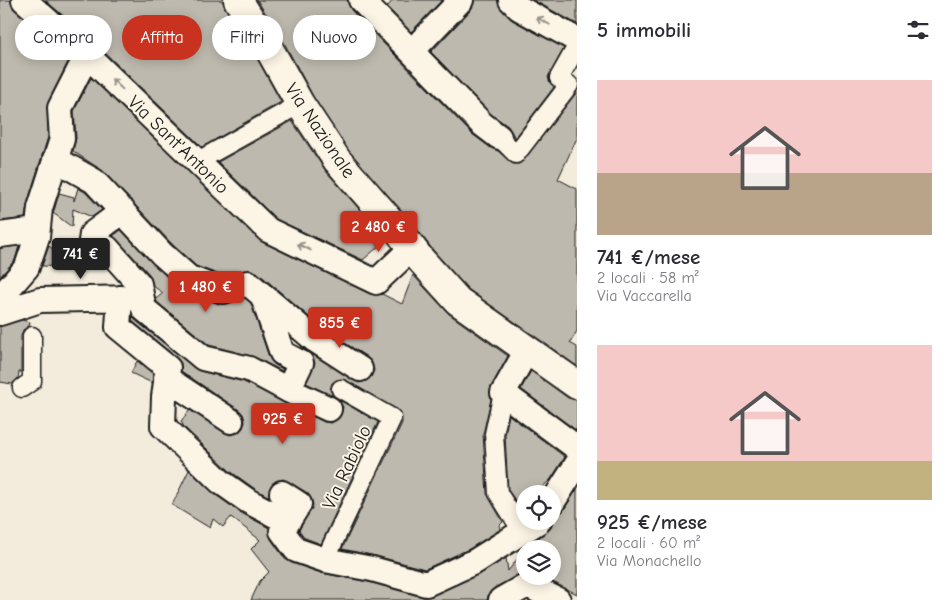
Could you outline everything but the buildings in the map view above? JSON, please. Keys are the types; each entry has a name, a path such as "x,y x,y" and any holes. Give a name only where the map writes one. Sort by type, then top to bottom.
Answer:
{"main road":[{"name":"Via Nazionale","path":"238,0 336,160 458,301 526,350 576,382"}],"street":[{"name":"Via Sant'Antonio","path":"24,0 41,15"},
{"path":"361,0 482,124 516,154 569,85 559,78 577,46"},
{"path":"412,51 461,0"},
{"path":"511,0 519,8 577,40"},
{"path":"0,298 27,267 37,237 40,208 62,139 60,108 85,60"},
{"name":"Via Sant'Antonio","path":"91,60 268,230 376,282 412,248"},
{"path":"198,161 300,104"},
{"path":"55,159 94,181 162,254 189,278 223,291 256,289 314,340 360,369"},
{"path":"123,211 92,234 91,241 107,248 138,284 118,327 168,368 163,426 221,482 289,533 296,550 325,560 372,569 408,590 426,584 476,561 525,530"},
{"path":"0,235 37,230"},
{"path":"256,289 282,353 300,363 288,390"},
{"path":"0,313 40,300 131,298 203,358 249,369 288,390 335,399"},
{"path":"22,388 32,381 32,336"},
{"path":"516,519 498,493 494,434 503,393 526,350"},
{"path":"166,378 231,421"},
{"path":"503,393 577,448"},
{"name":"Via Rabiolo","path":"325,560 392,418 335,399"},
{"path":"561,489 577,464"},
{"path":"282,493 299,504 289,533"},
{"path":"501,600 526,585 558,600"}]}
